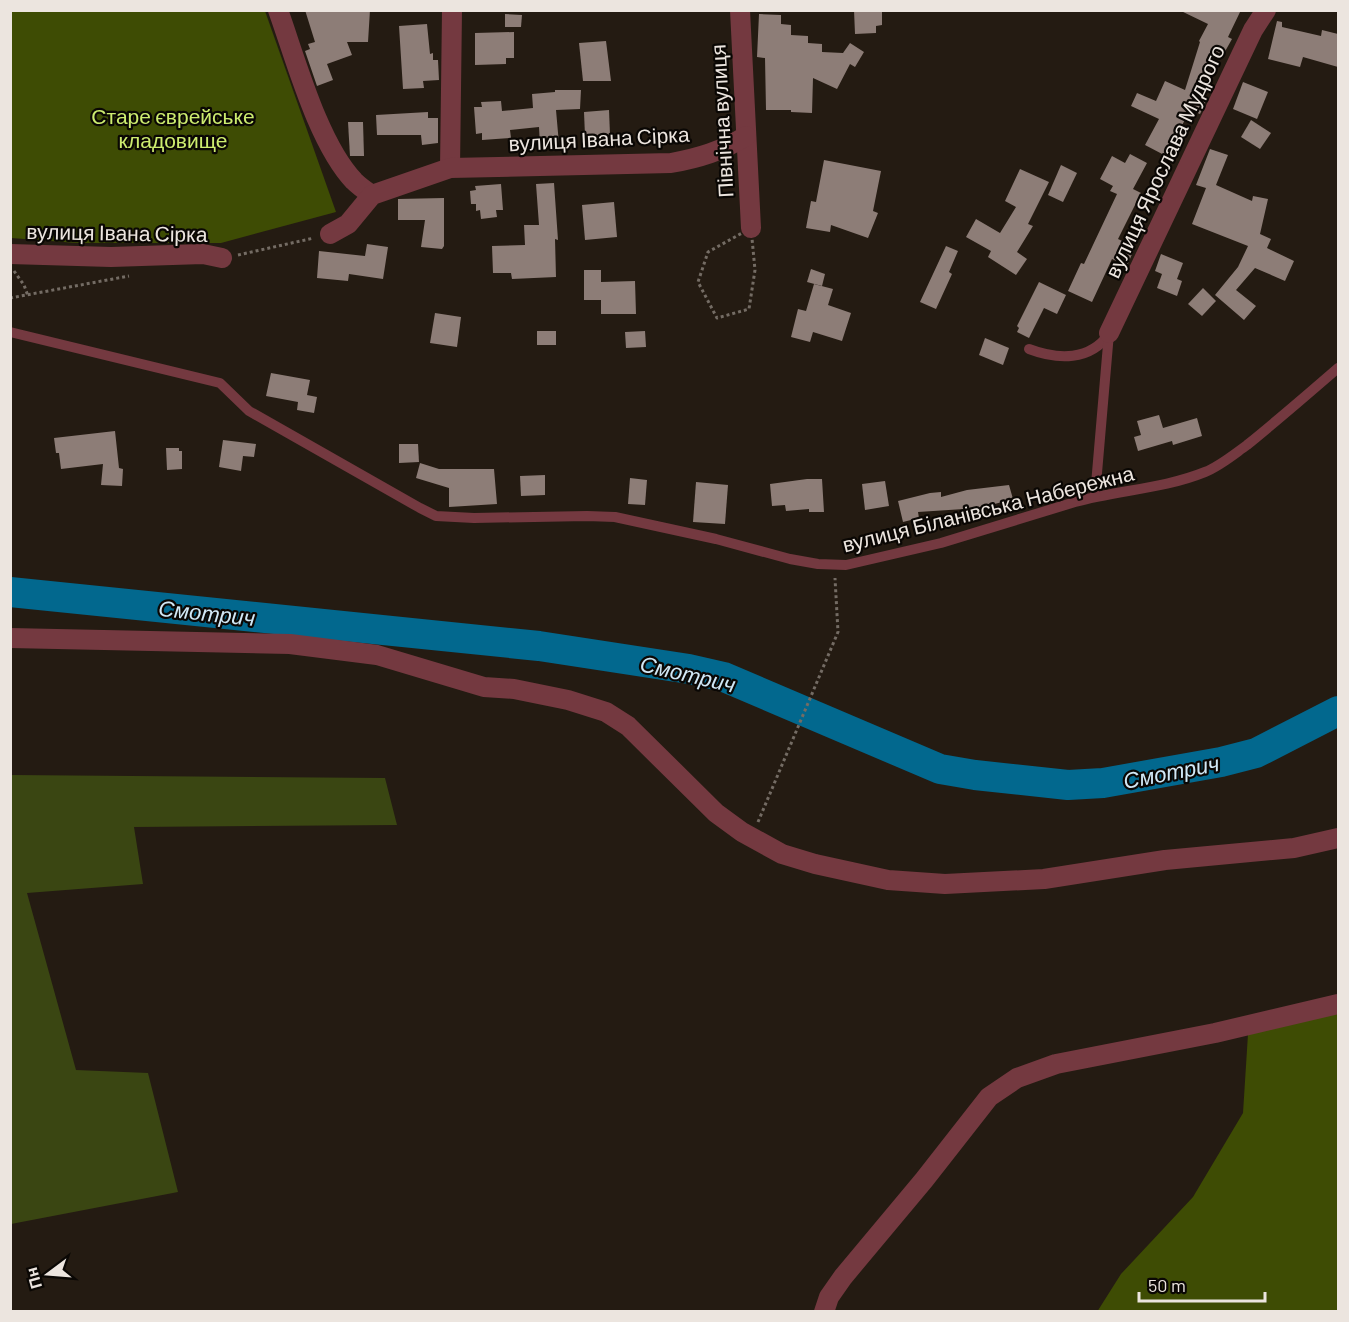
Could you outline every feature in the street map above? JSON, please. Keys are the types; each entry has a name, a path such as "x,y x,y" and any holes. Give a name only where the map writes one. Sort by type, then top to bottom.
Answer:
{"street":[{"path":"278,10 319,123 348,173 354,181 372,195 348,224 330,234"},
{"path":"450,168 452,10"},
{"name":"Північна вулиця","path":"740,10 751,228"},
{"name":"вулиця Ярослава Мудрого","path":"1109,333 1253,30 1266,10"},
{"name":"вулиця Івана Сірка","path":"372,195 450,168 671,163 697,159 746,136"},
{"name":"вулиця Івана Сірка","path":"10,254 111,257 204,254 222,258"},
{"path":"10,638 290,644 377,655 484,687 514,689 568,700 606,712 628,726 716,813 752,838 782,854 814,864 888,880 945,884 1044,879 1165,860 1294,848 1338,838"},
{"path":"824,1311 829,1298 843,1277 924,1180 989,1097 1017,1078 1056,1064 1215,1033 1338,1004"}],"lane":[{"name":"вулиця Біланівська Набережна","path":"10,332 220,383 249,411 436,516 615,517 716,539 789,560 834,565 863,562 941,543 1095,496 1165,485 1216,466 1253,439 1338,368"},
{"path":"1029,349 1052,356 1073,356 1093,350 1109,333"},
{"path":"1095,496 1109,333"}],"path":[{"path":"751,228 755,270 749,309 717,318 698,282 708,252 751,228"},
{"path":"10,267 24,285 28,297"},
{"path":"752,838 838,632 834,565"}],"green space":[{"name":"Старе єврейське кладовище","path":"10,11 265,11 336,212 221,243 77,243 11,238"},
{"path":"11,775 385,778 397,825 134,827 143,884 27,893 76,1070 148,1073 178,1192 11,1224"},
{"path":"1338,1007 1338,1311 1097,1312 1121,1274 1193,1197 1243,1113 1248,1034"}],"building":[{"path":"305,10 370,10 368,42 347,42 352,55 327,64 333,80 317,86 305,51 310,49 308,44 315,42"},
{"path":"854,10 882,10 882,25 876,26 876,33 855,34"},
{"path":"1179,10 1241,10 1228,37 1232,39 1223,55 1212,49 1197,98 1206,101 1200,114 1190,110 1166,156 1145,145 1159,119 1131,106 1137,93 1156,101 1165,81 1185,90 1199,41 1208,24"},
{"path":"505,14 522,15 521,27 505,27"},
{"path":"759,14 781,15 781,24 791,25 791,35 808,36 808,43 822,44 822,52 843,53 850,43 864,52 855,67 850,64 837,89 813,78 812,113 766,110 765,58 757,57"},
{"path":"1277,21 1282,22 1282,27 1321,36 1322,30 1338,34 1338,67 1303,57 1300,67 1268,59"},
{"path":"427,24 430,54 433,53 433,60 438,60 439,80 423,81 424,88 403,89 399,26"},
{"path":"514,32 514,58 506,58 506,64 475,65 475,33"},
{"path":"606,41 611,81 583,81 579,43"},
{"path":"1243,82 1268,92 1257,119 1233,109"},
{"path":"555,90 581,90 580,109 556,110 559,144 540,146 539,127 510,130 511,138 482,140 482,133 476,134 474,107 482,107 481,102 501,101 502,111 533,108 532,94 555,92"},
{"path":"609,110 610,135 585,136 584,112"},
{"path":"428,112 428,118 438,118 438,143 422,145 421,135 377,135 376,115"},
{"path":"1251,120 1271,133 1260,149 1241,137"},
{"path":"348,122 363,122 364,156 350,156"},
{"path":"1210,149 1228,155 1216,185 1252,201 1253,196 1268,199 1260,234 1271,239 1267,248 1294,261 1285,281 1255,268 1236,290 1256,306 1244,320 1215,295 1238,267 1248,246 1192,224 1206,188 1196,185"},
{"path":"1130,154 1147,163 1133,189 1141,193 1118,239 1135,247 1127,266 1112,259 1092,302 1068,291 1081,263 1084,264 1117,194 1110,191 1113,186 1100,179 1112,156 1125,163"},
{"path":"824,160 881,171 873,211 878,213 868,238 831,225 830,232 806,228 811,201 816,202"},
{"path":"1061,165 1077,173 1063,202 1048,195"},
{"path":"1020,169 1049,182 1028,224 1033,226 1017,252 1027,259 1016,275 988,257 991,251 966,237 976,219 1000,233 1016,207 1005,201"},
{"path":"554,183 558,240 555,239 556,277 512,279 511,273 493,273 492,246 525,245 524,225 539,225 536,184"},
{"path":"501,184 503,210 496,210 497,217 481,219 480,210 476,211 476,204 471,204 470,191 476,190 475,186"},
{"path":"444,198 444,246 442,249 421,247 425,220 398,220 398,199"},
{"path":"614,202 617,237 585,240 582,205"},
{"path":"367,244 388,247 383,279 349,274 348,281 317,278 319,251 365,256"},
{"path":"946,246 958,251 949,272 952,274 936,309 920,302"},
{"path":"1161,254 1183,263 1177,279 1182,281 1177,296 1157,288 1162,274 1155,271"},
{"path":"811,269 825,274 822,286 807,282"},
{"path":"584,270 601,270 601,282 635,281 636,314 601,314 601,300 584,300"},
{"path":"1039,282 1066,295 1057,314 1044,308 1029,338 1017,332 1019,328 1017,326"},
{"path":"814,284 833,289 828,305 851,313 842,341 813,332 810,342 791,337 798,309 806,311"},
{"path":"1203,288 1216,301 1202,316 1188,304"},
{"path":"435,313 461,317 457,347 430,343"},
{"path":"537,331 556,331 556,345 537,345"},
{"path":"645,331 646,347 626,348 625,332"},
{"path":"985,338 1009,348 1003,365 979,355"},
{"path":"271,373 310,380 307,395 317,397 314,413 297,410 298,402 266,396"},
{"path":"1159,415 1163,428 1197,418 1202,436 1173,445 1172,441 1138,451 1134,437 1141,435 1137,421"},
{"path":"115,431 119,468 123,469 122,486 101,485 103,464 61,469 54,438"},
{"path":"223,440 256,444 254,457 243,456 241,471 219,467"},
{"path":"399,444 418,444 419,462 399,463"},
{"path":"166,448 179,448 179,451 182,451 182,469 167,470"},
{"path":"420,463 439,469 494,469 497,504 449,507 449,488 416,478"},
{"path":"545,475 545,495 521,496 520,476"},
{"path":"630,478 647,480 645,505 628,504"},
{"path":"822,479 824,512 809,512 809,509 786,511 785,505 772,506 770,484"},
{"path":"885,481 889,506 865,510 862,484"},
{"path":"696,482 728,485 725,524 693,522"},
{"path":"1009,485 1013,499 980,508 981,511 966,515 964,509 918,512 919,518 903,522 898,501 930,493 941,492 941,497 967,490"}],"waterway":[{"name":"Смотрич","path":"10,592 539,646 689,669 724,677 940,769 1068,785 1103,783 1221,762 1256,753 1338,711"}]}
